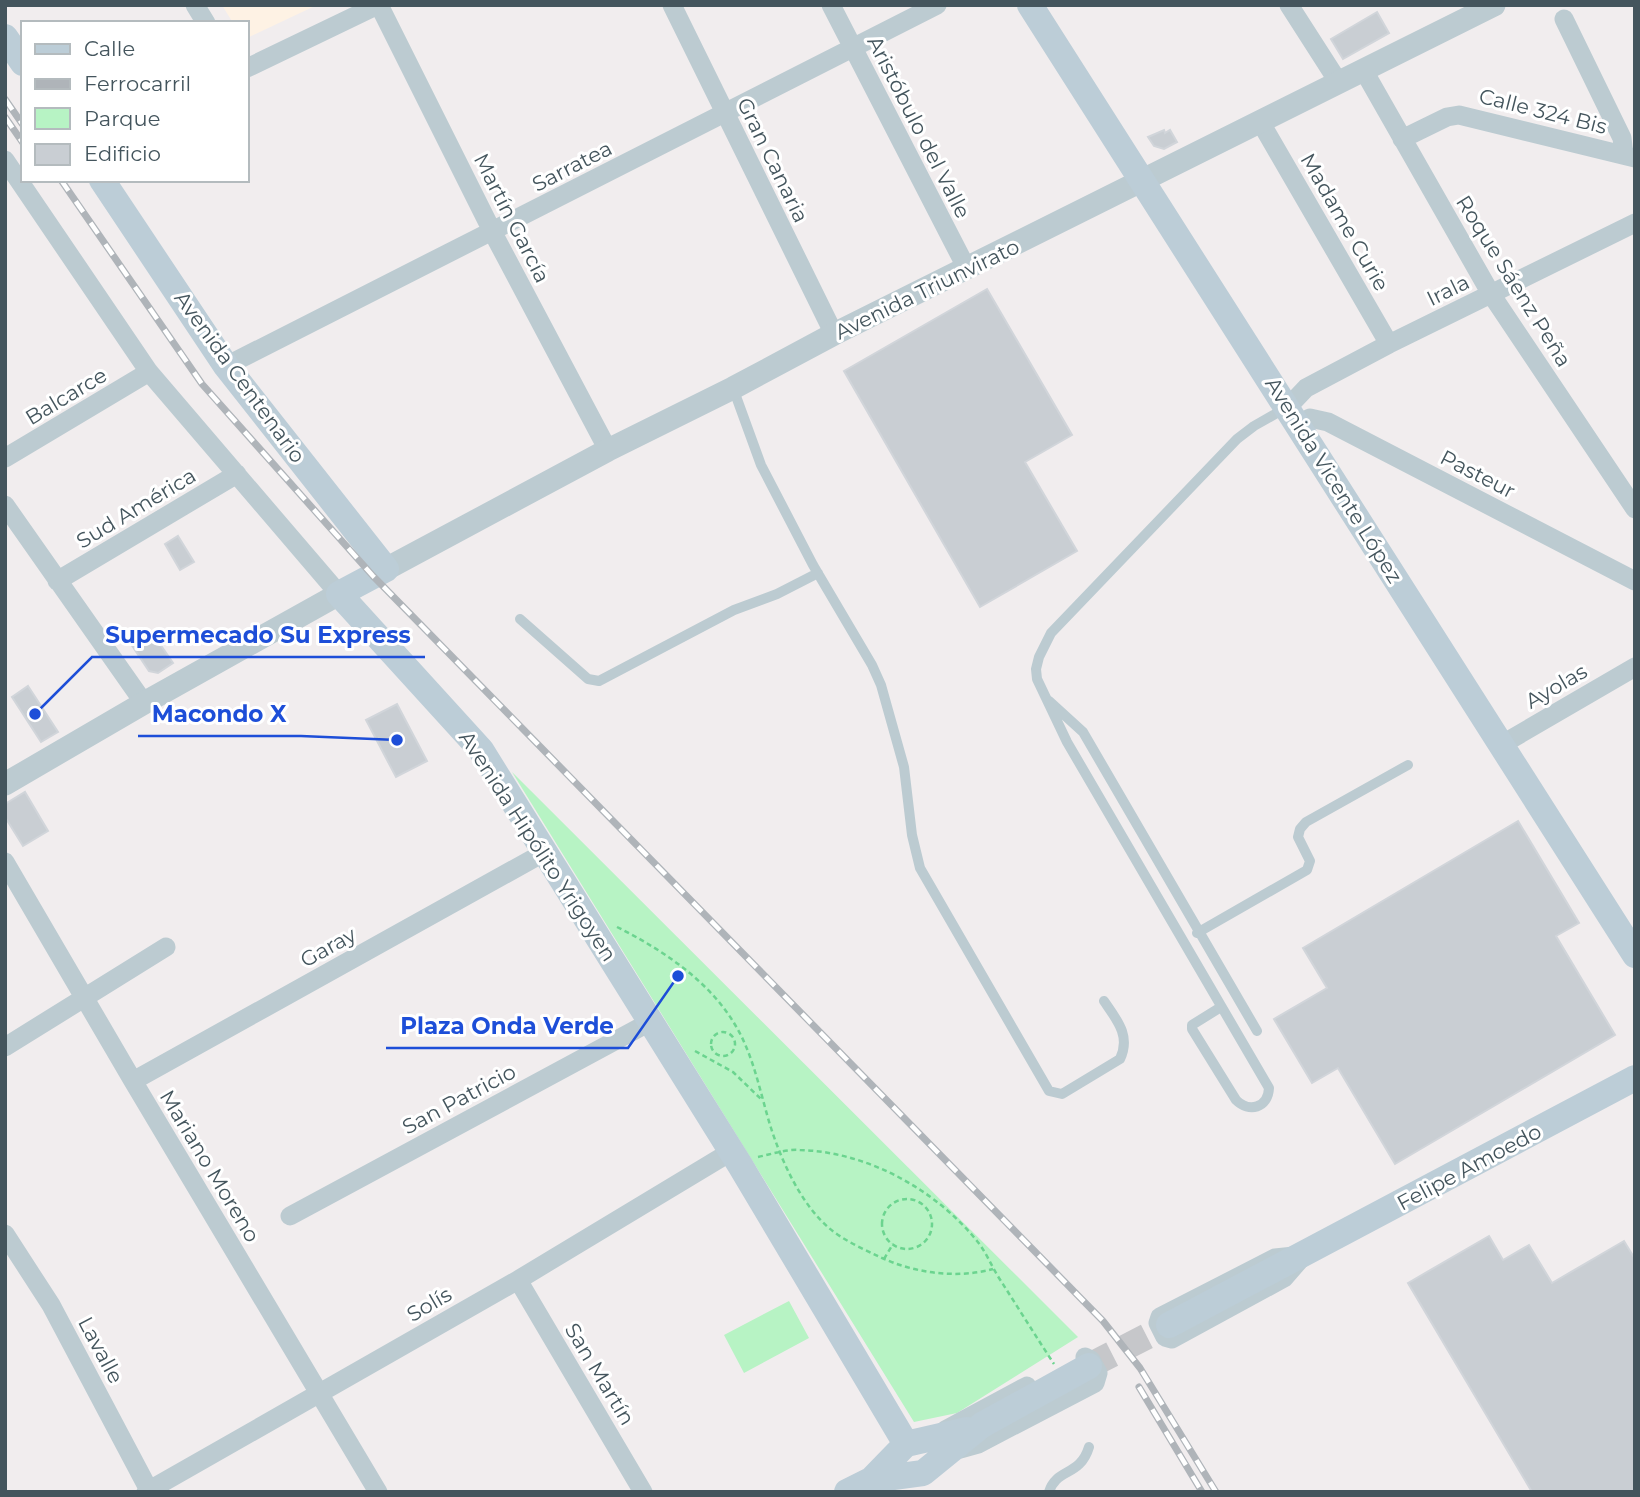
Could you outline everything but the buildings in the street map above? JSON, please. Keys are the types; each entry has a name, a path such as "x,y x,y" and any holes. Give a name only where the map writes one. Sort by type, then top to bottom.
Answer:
{"main road":[{"name":"Avenida Vicente López","path":"1030,5 1635,956"},
{"path":"5,37 21,59"},
{"name":"Avenida Centenario","path":"103,182 226,366 375,575"},
{"path":"339,594 375,575"},
{"name":"Avenida Hipólito Yrigoyen","path":"339,594 472,738 736,1158 906,1444"},
{"name":"Felipe Amoedo","path":"1169,1325 1635,1078"},
{"path":"846,1492 871,1480 906,1444 939,1446 1089,1366"},
{"path":"871,1480 928,1482 939,1446"}],"street":[{"path":"194,5 205,21"},
{"path":"248,68 378,5"},
{"name":"Martín García","path":"378,5 492,232 608,450"},
{"name":"Gran Canaria","path":"672,5 834,334"},
{"name":"Aristóbulo del Valle","path":"831,5 967,269"},
{"name":"Sarratea","path":"226,366 937,5"},
{"path":"1289,5 1339,83"},
{"name":"Avenida Triunvirato","path":"375,575 608,450 834,334 1364,71 1470,10 1493,5"},
{"path":"1564,19 1629,156"},
{"name":"Roque Sáenz Peña","path":"1364,71 1491,294 1635,509"},
{"name":"Calle 324 Bis","path":"1402,139 1447,117 1460,115 1629,156"},
{"name":"Madame Curie","path":"1261,123 1389,344"},
{"name":"Avenida Hipólito Yrigoyen","path":"5,160 149,372 339,594"},
{"name":"Irala","path":"1293,415 1306,388 1389,344 1635,223"},
{"name":"Balcarce","path":"5,458 149,372"},
{"name":"Pasteur","path":"1293,415 1328,422 1635,582"},
{"name":"Sud América","path":"57,581 237,474"},
{"path":"5,505 144,703"},
{"path":"5,784 339,594"},
{"name":"Ayolas","path":"1501,745 1635,667"},
{"name":"Garay","path":"133,1081 545,852"},
{"name":"Mariano Moreno","path":"5,862 377,1492"},
{"path":"5,1047 166,947"},
{"name":"San Patricio","path":"290,1216 657,1033"},
{"name":"Solís","path":"149,1491 736,1158"},
{"name":"Lavalle","path":"5,1234 51,1305 149,1491"},
{"name":"Felipe Amoedo","path":"1304,1255 1284,1278 1172,1339 1165,1337 1158,1323 1160,1317 1275,1258 1304,1255"},
{"name":"San Martín","path":"518,1280 643,1492"},
{"path":"1080,1358 1088,1358 1098,1373 1098,1380 978,1444 939,1446 1080,1358"}],"lane":[{"path":"733,388 761,465 818,573 872,665 887,701 904,766 912,835 920,869 1049,1091 1062,1094 1120,1059 1125,1041 1124,1033 1104,1001"},
{"path":"1221,1007 1196,1021 1192,1029 1236,1100 1246,1108 1253,1108 1267,1099 1269,1088 1067,742 1044,695 1036,669 1042,646 1051,633 1237,439 1254,426 1293,415"},
{"path":"520,619 588,678 599,681 734,610 777,594 818,573"},
{"path":"1044,695 1083,732 1256,1031"},
{"path":"1198,933 1307,870 1310,861 1298,837 1300,828 1306,822 1408,765"},
{"path":"1049,1492 1054,1481 1080,1465 1089,1447"}],"path":[{"path":"613,925 673,960 724,1007 740,1034 780,1152 811,1208 830,1228 884,1259 909,1268 963,1273 993,1269"},
{"path":"723,1032 733,1037 736,1045 729,1055 721,1056 714,1052 711,1045 716,1034 723,1032"},
{"path":"657,1033 733,1072 764,1103"},
{"path":"733,1037 740,1034"},
{"path":"709,1058 714,1052"},
{"path":"736,1158 799,1150 852,1158 881,1168 911,1184 974,1237 1057,1370"},
{"path":"920,1203 925,1195"},
{"path":"909,1199 920,1203 930,1213 932,1221 929,1238 915,1248 907,1249 893,1244 883,1230 884,1215 894,1203 902,1200 909,1199"},
{"path":"884,1259 893,1244"}],"shaded area":[{"path":"222,5 317,5 248,38 248,21 232,21"}],"green space":[{"path":"512,772 1078,1337 957,1413 914,1422"},
{"path":"789,1301 809,1338 744,1373 724,1335"}],"tunnel":[{"path":"1089,1366 1169,1325"}],"railway":[{"path":"5,99 21,122"},
{"path":"5,117 21,140"},
{"path":"62,182 202,384 373,576 1103,1321 1140,1368 1216,1492"},
{"path":"1139,1387 1202,1492"}],"place":[{"name":"Supermecado Su Express","path":"35,714"},
{"name":"Macondo X","path":"397,740"},
{"name":"Plaza Onda Verde","path":"678,976"}]}
